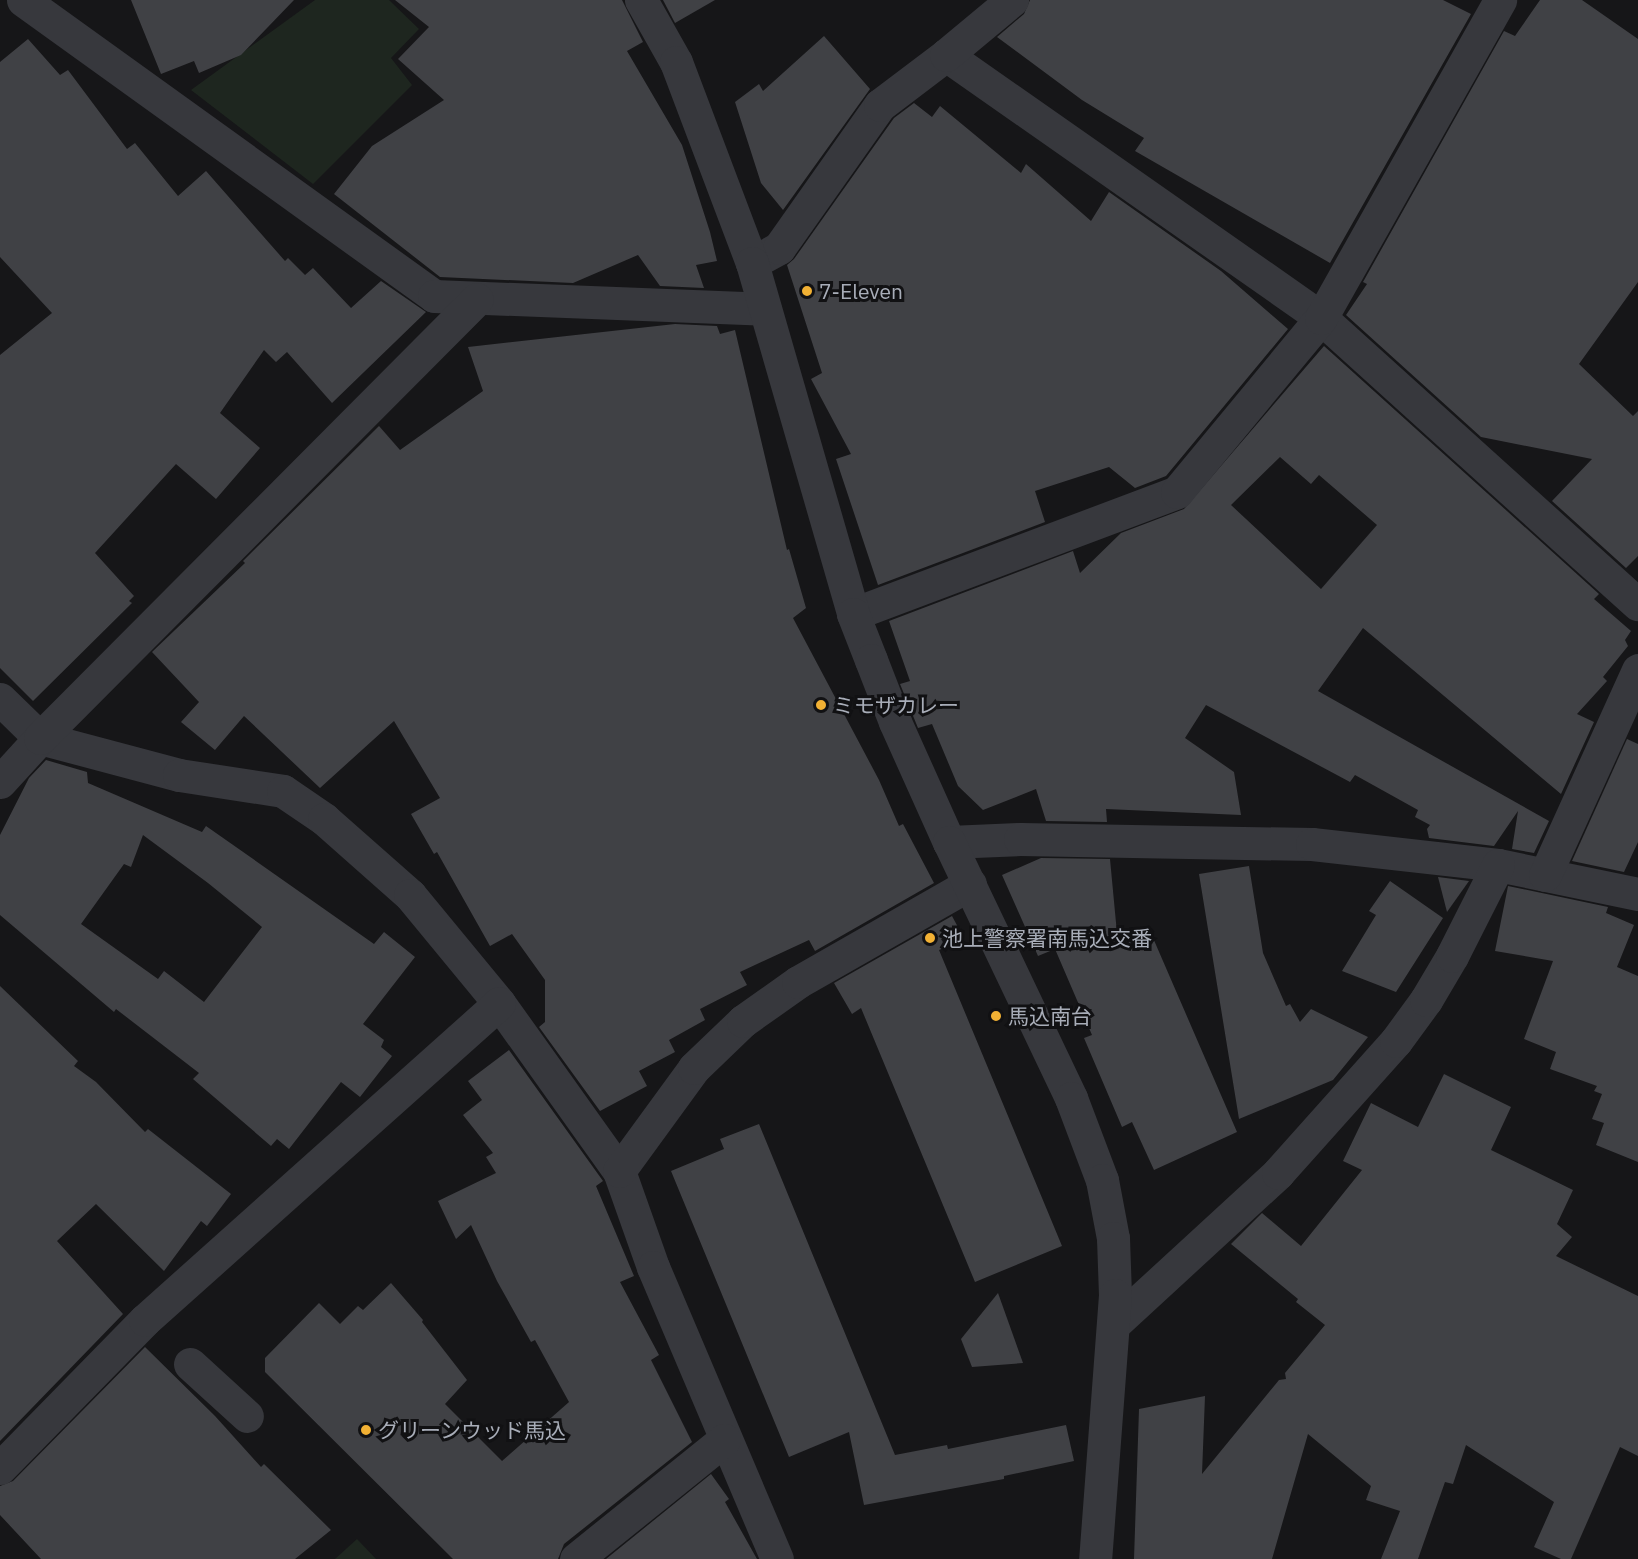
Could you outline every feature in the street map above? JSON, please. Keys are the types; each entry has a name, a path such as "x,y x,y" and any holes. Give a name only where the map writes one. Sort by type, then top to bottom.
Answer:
{"street":[{"path":"641,0 676,62 752,262 853,614 895,722 949,843 1071,1098 1102,1180 1113,1238 1114,1324 1095,1559"},
{"path":"752,262 779,248 880,105 946,55 1012,0"},
{"path":"853,614 1177,492 1321,318 1500,0"},
{"path":"20,3 434,296 765,309"},
{"path":"946,55 1321,318 1638,604"},
{"path":"0,782 40,738 477,299"},
{"path":"1545,875 1638,670"},
{"path":"0,699 40,738 179,775 283,791 324,819 410,895 498,1004 618,1171 653,1267 724,1440 777,1559"},
{"path":"949,843 1043,839 1312,844 1498,865 1638,894"},
{"path":"1114,1324 1278,1173 1396,1041 1426,1000 1452,956 1498,865"},
{"path":"618,1171 694,1068 743,1021 798,982 970,884"},
{"path":"0,1468 145,1320 498,1004"},
{"path":"190,1364 247,1416"},
{"path":"576,1559 724,1440"}],"shaded area":[{"path":"315,0 389,0 419,29 391,58 412,85 313,184 191,90"},
{"path":"357,1539 376,1559 335,1559"}],"building":[{"path":"131,0 294,0 241,55 199,73 194,61 161,74"},
{"path":"395,0 622,0 643,42 627,51 682,145 710,232 717,261 696,265 704,288 660,286 638,255 573,283 440,277 334,194 372,146 444,100 398,59 429,27"},
{"path":"663,0 715,0 675,23"},
{"path":"1030,0 1443,0 1471,14 1330,263 1135,151 1144,138 1082,100 997,37 1024,14"},
{"path":"1540,0 1582,0 1638,39 1638,282 1579,364 1633,416 1638,411 1638,556 1626,568 1552,501 1592,459 1481,437 1346,315 1367,284 1363,282 1504,31 1515,36"},
{"path":"824,36 870,89 783,210 761,183 735,102 759,84 763,91"},
{"path":"28,39 60,75 68,70 127,149 135,143 178,196 206,171 285,261 288,258 305,275 313,268 351,308 381,281 426,312 332,403 287,352 276,362 264,350 220,413 260,448 216,499 176,464 95,553 134,596 129,601 132,603 33,701 0,668 0,355 52,313 0,257 0,62"},
{"path":"914,103 932,117 940,106 1021,173 1026,164 1091,221 1109,192 1221,271 1288,329 1166,476 1135,488 1109,467 1035,491 1045,522 878,585 836,459 851,454 811,379 822,373 787,265 794,259 894,118"},
{"path":"675,324 717,326 720,334 735,330 787,550 789,549 806,608 793,618 879,780 899,826 903,824 934,883 815,951 809,940 740,972 747,985 700,1009 705,1020 669,1040 675,1052 639,1071 647,1086 600,1111 539,1027 545,1022 545,980 512,934 490,946 437,852 434,854 411,814 440,798 394,721 320,788 244,716 215,750 181,722 199,702 152,652 245,563 243,561 379,426 400,450 483,391 468,347"},
{"path":"1324,346 1599,594 1594,599 1631,631 1625,640 1628,646 1603,677 1607,681 1577,714 1594,722 1561,794 1363,628 1318,691 1549,821 1534,853 1512,849 1518,811 1494,846 1429,838 1427,829 1430,825 1415,817 1418,810 1355,775 1350,782 1206,705 1185,738 1234,772 1241,815 1106,809 1107,822 1046,821 1036,789 983,810 958,786 932,724 918,728 900,684 910,681 889,621 1073,551 1080,573 1121,533 1184,509","holes":["1280,457 1311,484 1319,475 1377,525 1321,589 1231,505"]},
{"path":"1627,739 1638,744 1638,842 1624,872 1572,861"},
{"path":"46,760 87,772 88,783 202,832 206,826 374,944 384,932 415,957 363,1024 384,1040 381,1047 392,1056 360,1097 341,1082 289,1149 277,1139 271,1146 193,1079 199,1073 116,1009 114,1012 0,915 0,835 29,778","holes":["143,835 262,927 204,1002 164,971 158,979 81,924 124,864 131,867"]},
{"path":"1041,858 1110,859 1118,944 1150,931 1237,1132 1154,1170 1132,1122 1122,1127 1084,1038 1092,1035 1055,949 1038,956 1002,875"},
{"path":"1249,866 1263,953 1286,1006 1290,1004 1300,1022 1311,1009 1368,1037 1333,1080 1239,1119 1199,874"},
{"path":"1438,877 1469,881 1447,912"},
{"path":"1390,881 1443,918 1396,992 1342,971 1376,915 1369,911"},
{"path":"1508,886 1608,907 1606,913 1634,925 1617,967 1638,976 1638,1162 1596,1145 1604,1123 1592,1119 1602,1094 1594,1091 1597,1086 1550,1069 1556,1052 1524,1039 1553,961 1495,951"},
{"path":"952,916 959,929 941,939 946,947 939,950 1062,1246 975,1282 861,1008 852,1014 834,983"},
{"path":"0,986 78,1061 74,1066 96,1082 145,1132 148,1129 231,1194 207,1226 201,1221 164,1271 96,1204 57,1241 123,1314 0,1441"},
{"path":"509,1050 603,1181 596,1186 634,1276 620,1282 659,1355 651,1360 692,1442 564,1544 558,1559 453,1559 265,1372 265,1358 319,1303 340,1324 358,1306 363,1310 391,1283 423,1320 422,1322 467,1380 445,1404 502,1461 569,1402 535,1340 531,1342 497,1281 471,1225 456,1239 438,1201 496,1173 486,1157 493,1153 463,1115 482,1100 468,1081"},
{"path":"1444,1074 1511,1107 1491,1150 1573,1190 1557,1224 1572,1237 1556,1256 1638,1296 1638,1456 1620,1447 1571,1559 1561,1559 1534,1547 1554,1502 1466,1445 1453,1484 1445,1482 1418,1559 1381,1559 1400,1511 1366,1500 1371,1486 1308,1434 1272,1559 1134,1559 1139,1409 1205,1396 1202,1474 1279,1380 1286,1379 1285,1373 1325,1325 1296,1302 1298,1299 1231,1244 1262,1213 1301,1246 1362,1170 1343,1161 1371,1103 1418,1127"},
{"path":"759,1124 895,1455 947,1445 948,1449 1066,1425 1074,1461 1004,1476 1004,1479 864,1505 849,1432 789,1457 671,1171 724,1149 720,1139"},
{"path":"998,1293 1023,1363 972,1367 961,1339"},
{"path":"145,1347 215,1416 261,1467 264,1464 331,1530 295,1559 41,1559 0,1515 0,1486 13,1481"},
{"path":"711,1474 729,1499 725,1502 757,1559 606,1559"}],"place":[{"name":"7-Eleven","path":"807,291"},
{"name":"ミモザカレー","path":"821,705"},
{"name":"池上警察署南馬込交番","path":"930,938"},
{"name":"馬込南台","path":"996,1016"},
{"name":"グリーンウッド馬込","path":"366,1430"}]}
